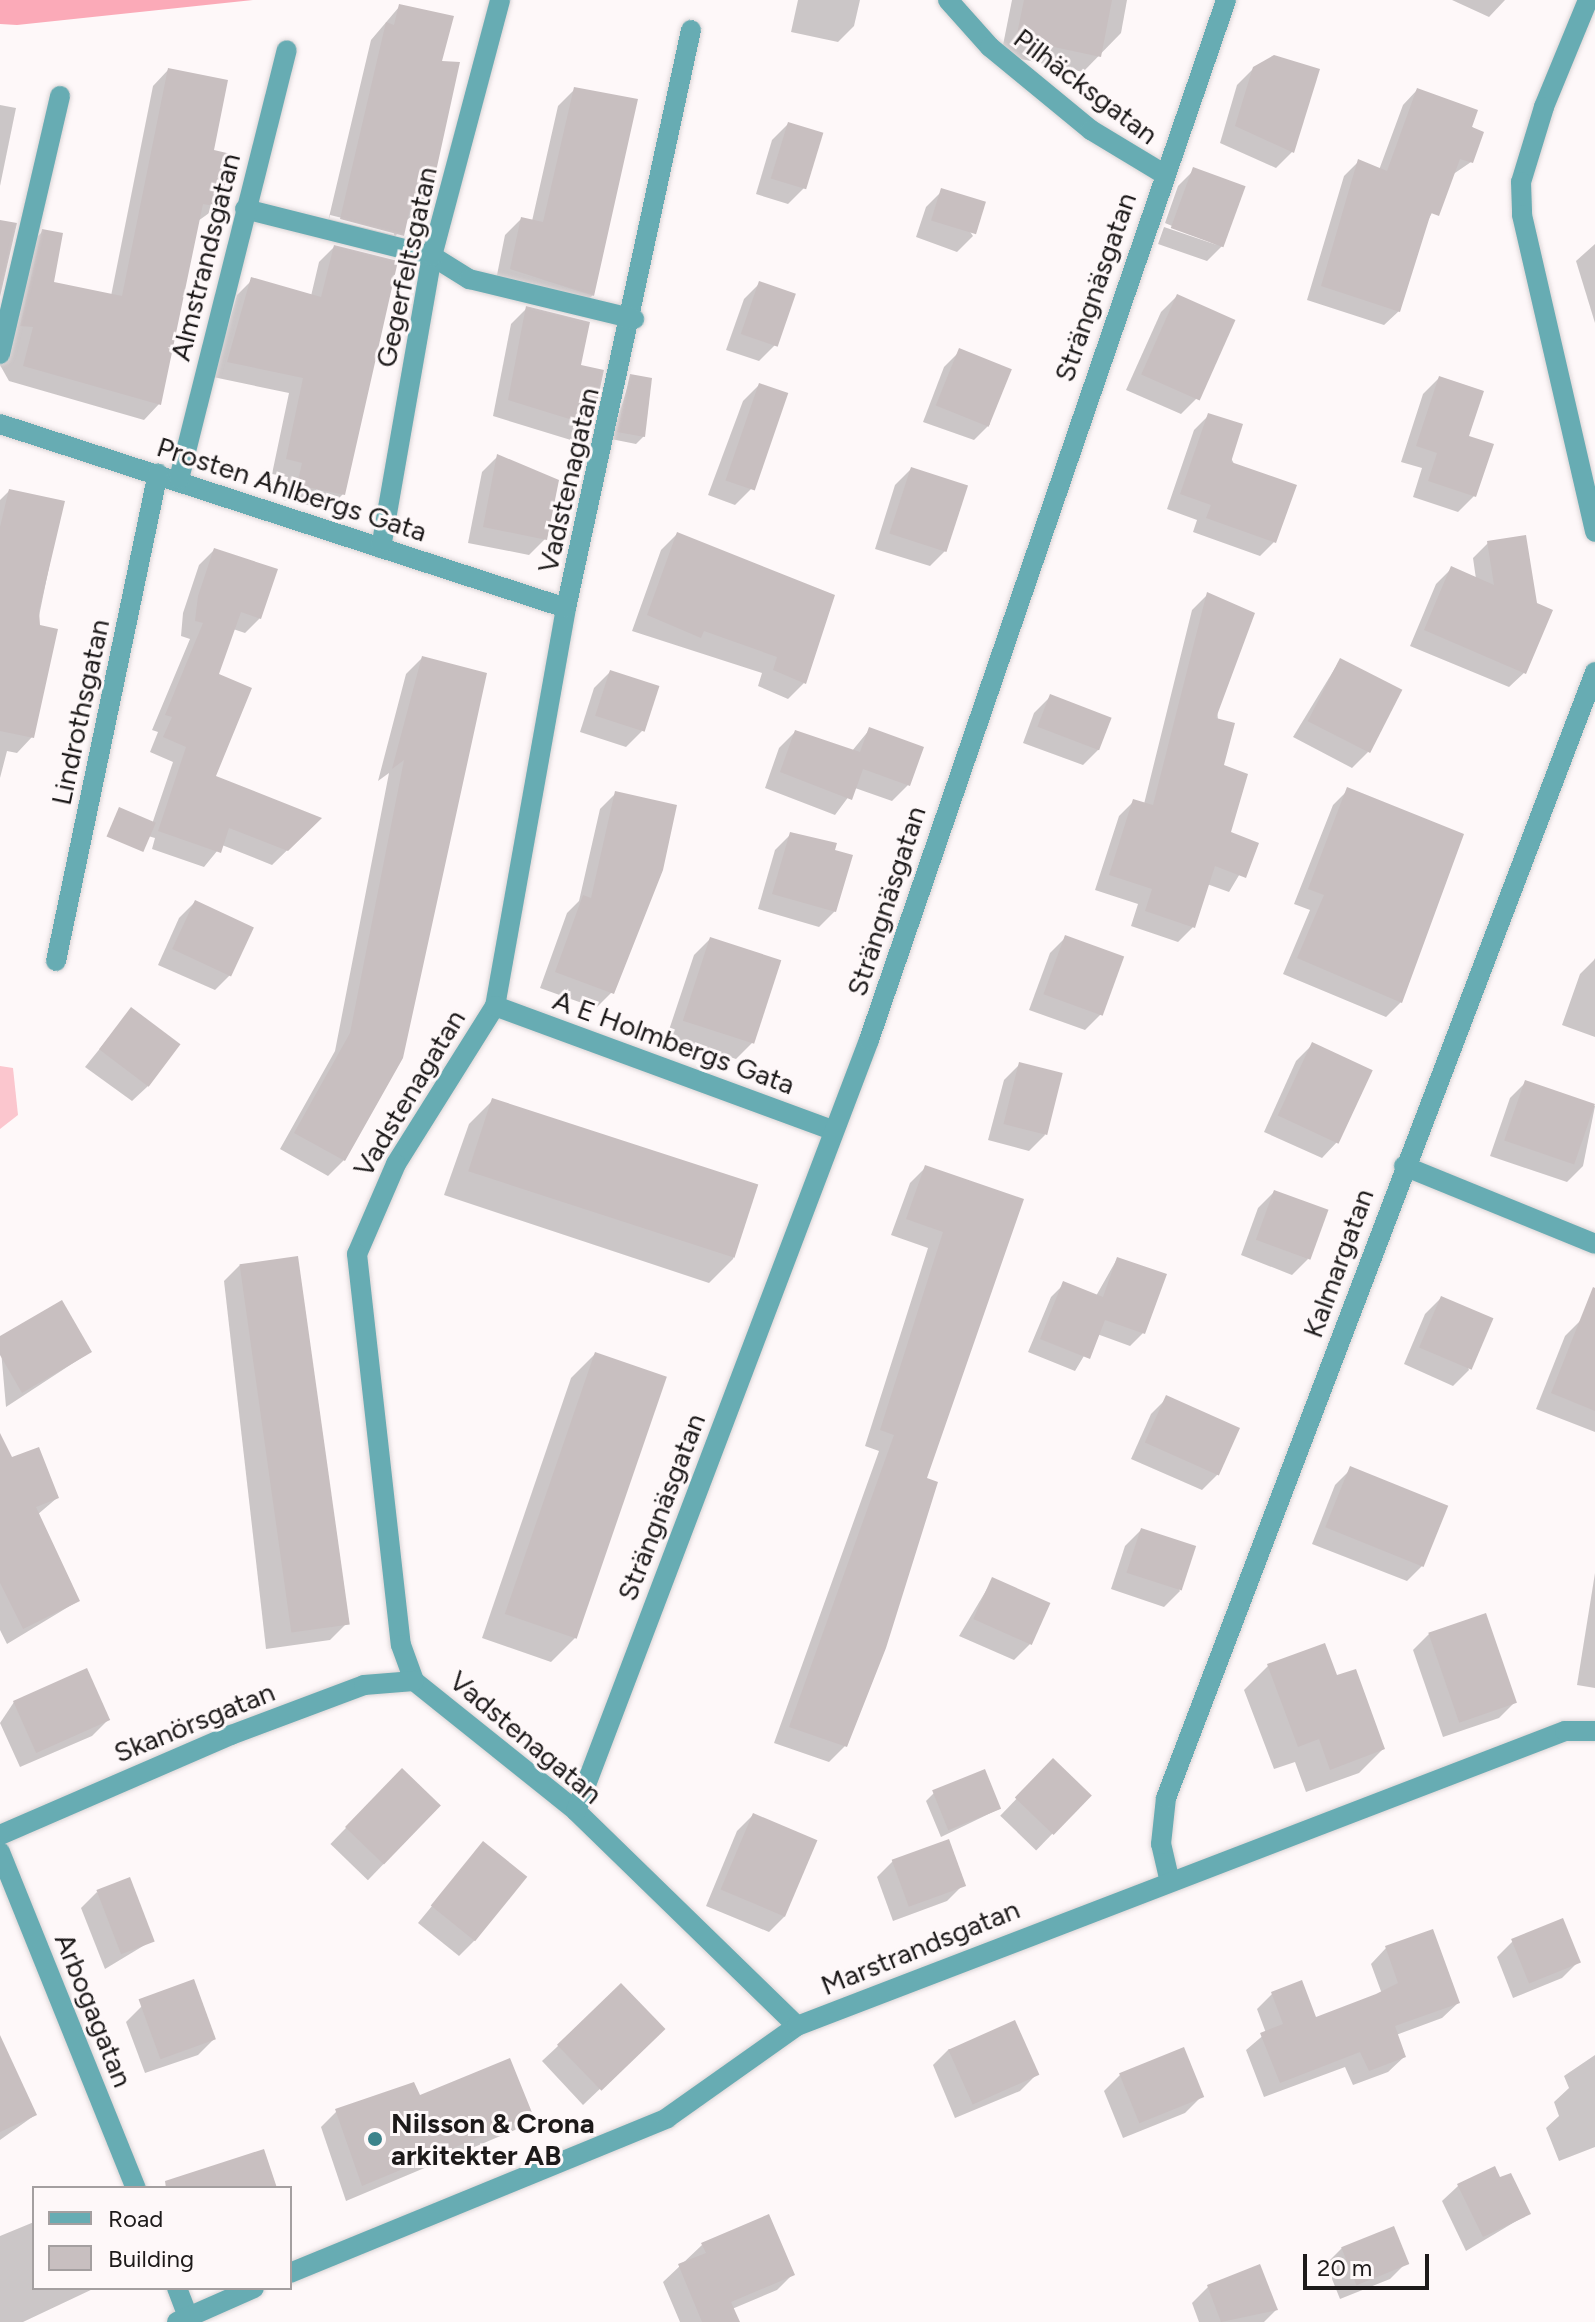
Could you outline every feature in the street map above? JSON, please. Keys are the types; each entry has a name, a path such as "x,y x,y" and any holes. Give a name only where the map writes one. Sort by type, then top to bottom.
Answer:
{"street":[{"name":"Gegerfeltsgatan","path":"381,548 432,256 500,0"},
{"name":"Pilhäcksgatan","path":"948,0 990,47 1080,121 1164,174"},
{"name":"Strängnäsgatan","path":"576,1811 834,1131 1226,0"},
{"path":"1588,0 1521,182 1522,215 1586,464 1595,532"},
{"name":"Vadstenagatan","path":"691,30 634,319 566,608 495,1006 396,1164 357,1254 401,1645 414,1681 576,1811 797,2026"},
{"name":"Almstrandsgatan","path":"179,479 287,50"},
{"path":"0,354 60,96"},
{"path":"245,209 432,256 469,279 634,319"},
{"name":"Prosten Ahlbergs Gata","path":"0,424 179,479 566,608"},
{"name":"Lindrothsgatan","path":"56,961 158,474"},
{"name":"Kalmargatan","path":"1169,1878 1161,1844 1166,1798 1404,1166 1595,672"},
{"name":"A E Holmbergs Gata","path":"495,1006 834,1131"},
{"path":"1404,1166 1595,1244"},
{"name":"Skanörsgatan","path":"0,1835 260,1723 364,1685 414,1681"},
{"name":"Marstrandsgatan","path":"292,2272 667,2118 797,2026 1169,1878 1565,1731 1595,1731"},
{"name":"Arbogagatan","path":"0,1852 135,2186"},
{"path":"178,2290 185,2320 250,2290"}],"shaded area":[{"path":"0,0 253,0 17,25 0,24"},
{"path":"0,1066 13,1068 18,1115 0,1129"}],"building":[{"path":"1024,0 1112,0 1101,57 1016,39"},
{"path":"399,4 454,16 442,61 460,62 428,208 411,204 404,236 340,219 386,22 394,25"},
{"path":"1274,55 1320,69 1294,153 1235,126 1253,67"},
{"path":"168,68 228,80 214,150 231,154 220,207 203,204 161,405 23,366 33,327 20,326 42,229 63,233 54,282 122,296"},
{"path":"574,87 638,99 594,296 510,269 521,217 543,222"},
{"path":"1417,88 1478,110 1472,127 1484,132 1473,163 1460,159 1439,216 1431,213 1400,312 1321,286 1358,159 1387,171"},
{"path":"788,122 823,133 806,189 771,178"},
{"path":"1193,167 1246,186 1223,247 1171,228"},
{"path":"941,188 986,202 976,234 931,221"},
{"path":"0,220 17,223 0,297"},
{"path":"334,245 398,261 345,495 297,485 302,463 286,459 303,378 227,362 251,277 321,297"},
{"path":"759,281 796,294 778,347 741,334"},
{"path":"1177,294 1235,320 1200,400 1141,374"},
{"path":"526,306 590,322 581,365 604,370 592,426 508,400"},
{"path":"959,348 1012,369 989,427 936,405"},
{"path":"630,374 652,378 645,437 617,432"},
{"path":"1439,376 1484,391 1469,436 1494,444 1476,497 1428,481 1437,453 1416,446"},
{"path":"759,383 788,393 755,490 725,480"},
{"path":"1208,413 1243,424 1231,462 1297,485 1276,543 1206,518 1211,505 1180,494"},
{"path":"497,454 559,480 547,540 483,527"},
{"path":"911,467 968,486 946,552 889,534"},
{"path":"9,489 65,501 39,611 40,625 58,629 34,738 0,731 0,527"},
{"path":"677,532 835,595 806,684 773,670 777,657 704,631 701,638 647,615"},
{"path":"1526,535 1537,603 1553,610 1526,674 1424,630 1451,566 1494,585 1487,541"},
{"path":"214,548 278,569 261,619 241,612 219,674 252,688 216,776 322,818 288,851 229,828 221,853 158,831 186,747 163,737 172,717 165,715 203,623 195,621 198,596"},
{"path":"1207,592 1255,613 1216,718 1235,723 1224,765 1248,774 1231,832 1259,843 1246,878 1215,866 1195,928 1145,911 1152,889 1109,875 1133,799 1153,805"},
{"path":"422,656 487,673 403,1058 345,1161 294,1133 350,1033 404,760 392,769"},
{"path":"1340,658 1402,690 1370,753 1308,721"},
{"path":"610,670 659,686 645,732 595,716"},
{"path":"1050,694 1112,718 1099,750 1037,727"},
{"path":"869,727 924,747 910,786 863,769 852,800 780,772 795,730 860,752"},
{"path":"1347,787 1464,834 1402,1003 1297,958 1324,895 1308,889"},
{"path":"615,791 677,805 663,870 614,994 555,972 583,895 591,898"},
{"path":"119,807 156,823 143,852 106,836"},
{"path":"790,832 837,843 835,850 853,855 836,912 772,894"},
{"path":"195,900 254,927 231,976 172,949"},
{"path":"1065,935 1124,957 1103,1016 1043,994"},
{"path":"710,937 781,960 754,1044 683,1021"},
{"path":"131,1007 181,1044 149,1087 99,1049"},
{"path":"1312,1042 1373,1070 1338,1144 1278,1115"},
{"path":"1019,1062 1063,1073 1047,1135 1004,1124"},
{"path":"1525,1080 1595,1104 1574,1165 1504,1141"},
{"path":"492,1098 758,1185 735,1258 468,1171"},
{"path":"925,1165 1024,1199 927,1478 938,1482 886,1648 847,1747 789,1727 894,1435 880,1430 943,1232 906,1219"},
{"path":"1274,1190 1329,1210 1310,1260 1256,1240"},
{"path":"298,1256 350,1624 291,1633 240,1264"},
{"path":"1117,1257 1167,1274 1145,1334 1105,1320 1090,1359 1040,1339 1063,1281 1103,1297"},
{"path":"1595,1288 1595,1411 1551,1393"},
{"path":"1441,1296 1493,1318 1472,1370 1419,1348"},
{"path":"62,1300 92,1352 22,1393 0,1355 0,1336"},
{"path":"595,1352 667,1377 577,1639 505,1614"},
{"path":"1166,1395 1240,1428 1219,1475 1145,1443"},
{"path":"0,1433 12,1457 39,1447 59,1498 36,1507 80,1601 23,1629 0,1583"},
{"path":"1350,1466 1448,1506 1424,1567 1325,1527"},
{"path":"1141,1528 1196,1546 1182,1591 1126,1573"},
{"path":"992,1577 1050,1603 1032,1645 973,1619"},
{"path":"1486,1613 1517,1703 1459,1723 1428,1633"},
{"path":"1325,1643 1337,1675 1356,1669 1385,1749 1330,1770 1319,1739 1298,1747 1267,1664"},
{"path":"87,1668 110,1720 36,1753 13,1701"},
{"path":"1053,1758 1092,1796 1054,1835 1015,1798"},
{"path":"402,1768 441,1806 384,1864 345,1827"},
{"path":"985,1769 1001,1809 948,1830 932,1790"},
{"path":"753,1813 817,1840 785,1917 721,1889"},
{"path":"949,1839 966,1886 909,1907 892,1860"},
{"path":"483,1841 527,1877 475,1941 431,1906"},
{"path":"130,1877 155,1941 121,1954 96,1890"},
{"path":"1563,1918 1581,1963 1529,1983 1511,1939"},
{"path":"1433,1929 1460,2003 1395,2026 1406,2057 1369,2071 1360,2052 1280,2083 1260,2033 1283,2024 1271,1992 1302,1980 1316,2017 1376,1994 1398,1983 1385,1946"},
{"path":"194,1979 216,2039 160,2059 139,1999"},
{"path":"621,1983 665,2029 601,2091 557,2045"},
{"path":"1015,2020 1039,2075 973,2105 948,2050"},
{"path":"0,2035 37,2115 0,2132"},
{"path":"1184,2047 1204,2097 1139,2123 1119,2073"},
{"path":"510,2058 533,2115 362,2186 335,2109 414,2082 420,2095"},
{"path":"264,2149 276,2186 166,2186 165,2181"},
{"path":"1495,2166 1500,2177 1511,2173 1531,2214 1483,2237 1457,2184"},
{"path":"769,2214 795,2275 731,2302 740,2322 702,2322 678,2264 706,2253 701,2243"},
{"path":"1394,2226 1409,2264 1357,2285 1341,2247"},
{"path":"1260,2264 1278,2310 1221,2322 1207,2285"}],"place":[{"name":"Nilsson & Crona arkitekter AB","path":"375,2139"}]}
